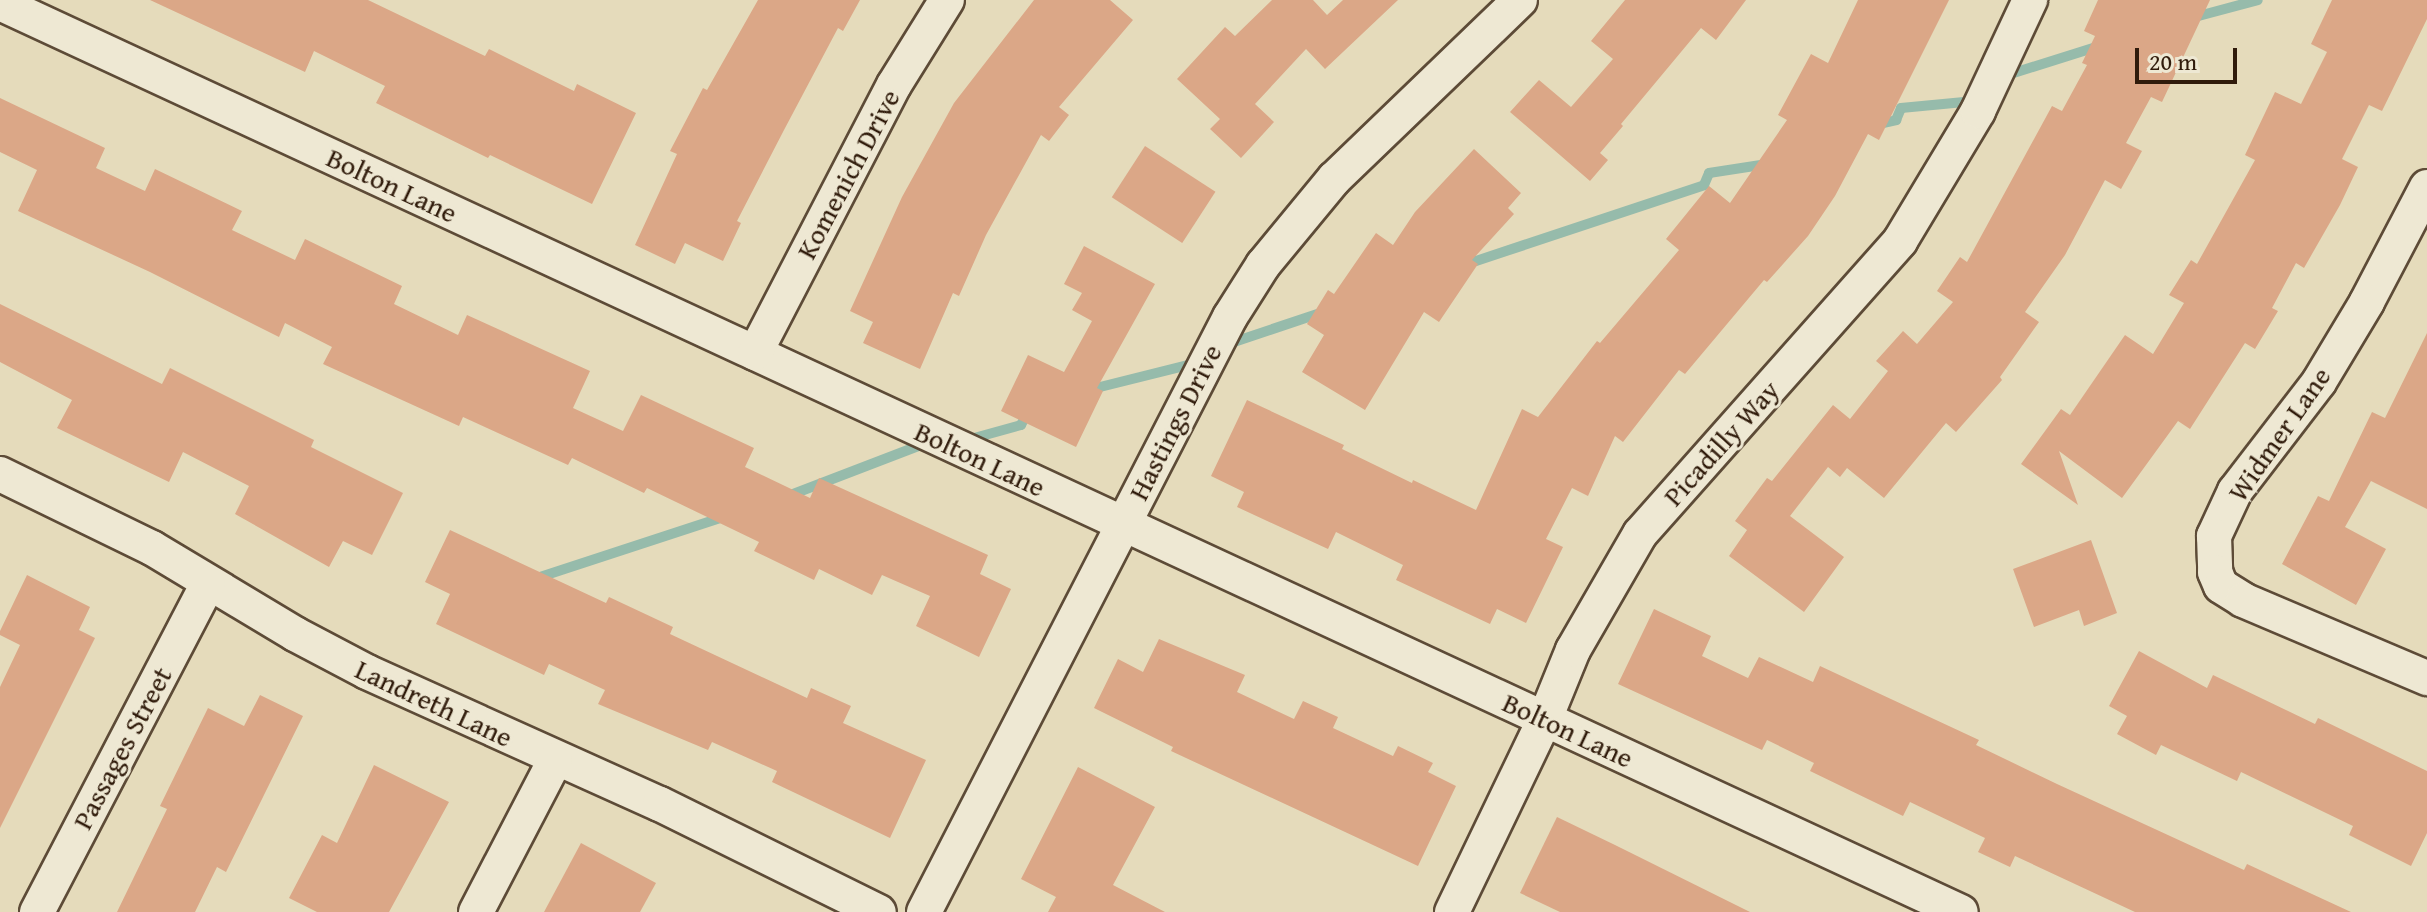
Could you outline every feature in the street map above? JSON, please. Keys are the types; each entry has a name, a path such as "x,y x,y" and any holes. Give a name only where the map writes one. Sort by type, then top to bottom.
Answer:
{"street":[{"name":"Komenich Drive","path":"755,353 894,85 947,0"},
{"name":"Hastings Drive","path":"924,912 1230,317 1263,265 1334,179 1520,0"},
{"name":"Picadilly Way","path":"1452,912 1544,721 1573,650 1640,534 1900,241 1978,111 2030,0"},
{"name":"Bolton Lane","path":"0,3 1122,526 1961,912"},
{"name":"Widmer Lane","path":"2427,187 2319,382 2235,491 2214,536 2215,572 2221,586 2243,600 2427,678"},
{"name":"Landreth Lane","path":"0,474 152,548 208,584 367,672 555,760 660,804 879,912"},
{"name":"Passages Street","path":"37,912 208,584"},
{"path":"476,912 555,760"}],"building":[{"path":"150,0 368,0 485,56 489,49 574,91 577,84 636,113 592,204 376,103 385,86 314,51 305,72"},
{"path":"758,0 860,0 843,31 838,28 784,130 737,221 741,223 723,261 685,243 675,264 635,245 677,154 670,151 703,88 707,90"},
{"path":"1034,0 1110,0 1133,20 1059,107 1069,115 1049,141 1041,135 986,235 959,296 953,293 920,369 863,343 873,322 850,311 902,197 954,103"},
{"path":"1272,0 1313,0 1327,15 1343,0 1398,0 1325,69 1306,49 1255,104 1274,122 1241,158 1210,129 1220,119 1177,79 1225,27 1235,36"},
{"path":"1625,0 1746,0 1716,40 1701,28 1621,124 1623,126 1600,153 1608,160 1590,181 1510,112 1539,80 1571,107 1613,59 1591,41"},
{"path":"1858,0 1949,0 1879,140 1868,134 1835,196 1808,236 1767,282 1764,280 1685,374 1679,370 1623,442 1615,436 1588,496 1572,488 1546,539 1563,547 1526,623 1497,609 1490,624 1396,580 1403,565 1336,532 1328,549 1237,507 1244,492 1211,476 1247,400 1344,445 1342,449 1412,483 1413,480 1476,510 1522,409 1538,417 1597,341 1600,343 1679,250 1666,239 1709,186 1730,203 1787,120 1778,115 1811,54 1828,63"},
{"path":"2098,0 2210,0 2162,102 2151,97 2126,143 2142,151 2121,189 2105,180 2065,255 2025,312 2039,322 2000,377 2002,380 1956,432 1946,423 1884,498 1847,468 1840,477 1828,467 1790,516 1844,557 1804,612 1729,556 1747,530 1735,521 1767,478 1772,481 1833,405 1850,419 1888,371 1876,361 1903,331 1917,344 1953,302 1937,291 1960,257 1967,262 2052,106 2062,111 2087,65 2082,63 2095,36 2084,31"},
{"path":"2332,0 2427,0 2427,19 2382,111 2369,105 2342,159 2358,167 2340,205 2304,268 2296,263 2272,308 2278,311 2255,349 2245,343 2190,429 2178,421 2122,498 2059,451 2078,505 2021,464 2061,409 2070,415 2125,335 2153,354 2184,303 2169,295 2191,260 2197,264 2255,160 2245,155 2275,92 2301,104 2327,52 2311,44"},
{"path":"0,98 105,148 96,168 145,191 155,169 242,211 232,230 295,260 305,239 402,286 394,304 458,335 467,315 590,371 573,408 623,431 641,395 754,448 745,467 810,498 819,478 988,555 980,574 1011,589 979,657 916,626 930,596 882,575 872,595 819,569 814,580 754,551 759,542 647,488 644,493 572,458 568,465 463,417 459,426 323,364 332,347 285,323 279,337 150,272 18,211 37,170 0,152"},
{"path":"1145,146 1215,192 1182,243 1112,197"},
{"path":"1474,149 1521,193 1508,208 1514,214 1472,260 1478,264 1439,322 1424,312 1365,410 1302,372 1324,335 1307,324 1328,290 1334,294 1376,233 1393,245 1415,212"},
{"path":"1084,246 1155,284 1097,388 1103,391 1076,447 1001,411 1028,355 1064,372 1092,321 1072,310 1082,293 1064,284"},
{"path":"0,304 162,384 170,368 314,440 311,447 403,493 372,555 343,541 329,567 235,514 249,486 183,452 169,482 57,428 72,400 0,362"},
{"path":"2427,333 2427,509 2371,481 2345,527 2386,549 2356,605 2282,564 2318,496 2329,501 2372,412 2385,418"},
{"path":"450,530 606,603 609,597 673,627 670,634 807,698 811,688 851,706 843,723 926,760 890,838 772,782 777,771 712,742 708,750 598,704 605,690 549,664 544,675 436,624 450,594 425,582"},
{"path":"2091,540 2117,613 2084,626 2079,610 2034,627 2013,569"},
{"path":"27,575 90,607 79,630 95,638 0,828 0,687 20,645 0,635 0,631"},
{"path":"1654,609 1711,636 1702,656 1748,678 1759,657 1813,682 1820,666 1979,740 1976,745 2057,784 2244,870 2247,864 2351,912 2135,912 2015,856 2010,867 1978,852 1985,838 1910,802 1903,816 1810,771 1814,763 1767,740 1762,750 1618,684"},
{"path":"1159,639 1245,675 1237,692 1294,719 1303,701 1338,717 1333,728 1393,756 1398,746 1433,763 1428,772 1456,786 1418,866 1171,751 1173,747 1094,708 1118,659 1143,672"},
{"path":"2139,651 2207,688 2213,675 2315,724 2318,718 2427,771 2427,833 2411,866 2349,835 2353,826 2241,772 2237,781 2161,745 2156,755 2117,734 2127,716 2109,706"},
{"path":"260,695 303,716 226,872 217,867 195,912 117,912 167,809 160,806 208,708 244,726"},
{"path":"374,765 449,802 389,912 317,912 289,898 322,835 337,843"},
{"path":"1078,767 1155,807 1113,885 1165,912 1048,912 1056,897 1021,879"},
{"path":"1557,817 1750,912 1560,912 1520,893"},
{"path":"581,843 656,883 640,912 544,912"}],"waterway":[{"path":"2191,18 2258,0"},
{"path":"2004,76 2099,46"},
{"path":"1875,125 1896,120 1901,108 1975,101"},
{"path":"1464,265 1704,185 1709,173 1767,164"},
{"path":"1225,345 1323,312"},
{"path":"1088,390 1196,363"},
{"path":"967,440 1021,425 1028,411"},
{"path":"788,496 926,443"},
{"path":"537,578 727,516"}]}
